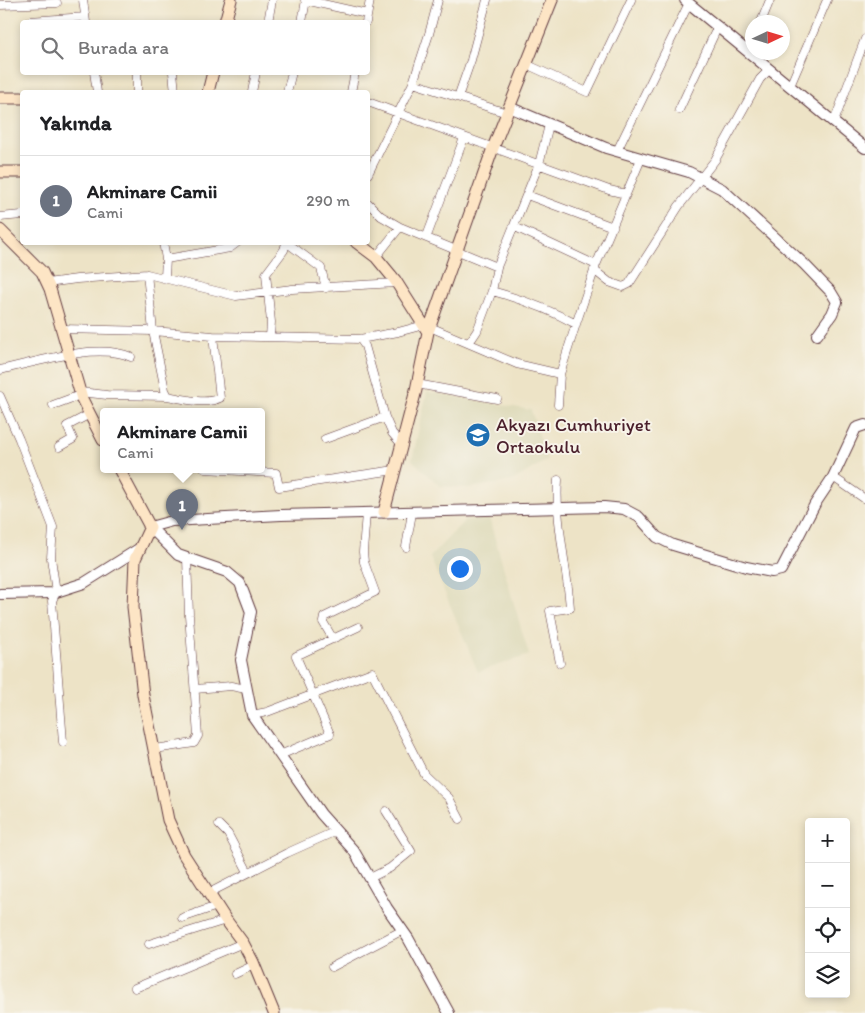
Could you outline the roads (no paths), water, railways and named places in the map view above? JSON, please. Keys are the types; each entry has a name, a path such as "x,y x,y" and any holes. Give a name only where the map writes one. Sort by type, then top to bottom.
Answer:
{"main road":[{"path":"226,20 231,0"},
{"path":"384,512 417,384 428,328 493,148 552,0"},
{"path":"208,90 212,75"},
{"path":"0,98 20,98"},
{"path":"0,172 20,172"},
{"path":"0,230 42,272 62,330 80,393 100,434"},
{"path":"360,245 376,257 428,328"},
{"path":"121,473 150,527 134,559 134,607 143,695 168,820 184,855 243,943 274,1013"}],"street":[{"path":"83,0 86,20"},
{"path":"268,20 272,0"},
{"path":"302,20 306,0 367,14"},
{"path":"366,20 370,0"},
{"path":"370,170 413,83 438,0"},
{"path":"458,97 471,60 487,0"},
{"path":"526,64 587,92 631,0"},
{"path":"763,15 770,0"},
{"path":"790,86 827,0"},
{"path":"617,151 687,1 718,26 745,42"},
{"path":"0,5 56,3"},
{"path":"679,110 718,26"},
{"path":"834,122 865,39"},
{"path":"762,60 770,69 865,148"},
{"path":"515,227 595,267 609,282 623,287 629,284 678,206 715,160 760,79 770,69"},
{"path":"94,75 97,90"},
{"path":"137,75 137,90"},
{"path":"173,75 174,90"},
{"path":"252,90 255,75"},
{"path":"288,90 291,75"},
{"path":"351,90 354,75"},
{"path":"413,83 508,110 617,151 690,172 722,190 804,264 831,292 837,302 832,314 817,335"},
{"path":"370,103 464,138 626,194"},
{"path":"469,343 477,331 492,291 497,267 515,227 539,164 549,125"},
{"path":"427,236 464,138"},
{"path":"558,405 560,374 595,267 641,159"},
{"path":"527,196 613,228"},
{"path":"370,205 381,216 400,227 427,236 497,267"},
{"path":"0,217 20,215"},
{"path":"376,257 400,227"},
{"path":"164,245 166,259 165,277"},
{"path":"166,259 230,248 234,245"},
{"path":"270,337 271,322 266,274 284,250 285,245"},
{"path":"289,245 320,268 326,288"},
{"path":"47,284 77,279 147,274 236,296 359,284 396,283"},
{"path":"147,274 153,332 165,390 168,396"},
{"path":"492,291 512,296 556,313 576,324"},
{"path":"62,330 360,339 428,328 517,364 560,374"},
{"path":"53,405 80,393 168,396 185,400 214,401 220,398 213,336"},
{"path":"360,339 365,346 385,417 392,432 402,445"},
{"path":"0,370 69,354 109,352 122,353 131,357"},
{"path":"417,384 497,399"},
{"path":"0,396 53,527 51,558 56,592 52,601 63,742"},
{"path":"59,447 73,439 67,426 90,414"},
{"path":"325,439 385,417"},
{"path":"449,1013 403,930 387,908 354,851 322,814 252,715 241,660 251,612 240,584 227,572 178,555 150,527 172,521 384,512 412,513 557,507 624,509 639,517 657,537 673,545 746,567 772,572 781,570 815,504 833,477 856,428 865,425"},
{"path":"265,472 276,473 279,487 396,470"},
{"path":"833,477 865,499"},
{"path":"558,480 557,507 568,576 570,608 550,611 560,663"},
{"path":"332,639 324,622 324,617 375,592 364,562 366,513"},
{"path":"406,547 412,513"},
{"path":"0,594 56,592 84,582 140,548"},
{"path":"154,749 194,743 198,736 189,615 187,558"},
{"path":"280,755 330,734 296,656 358,627"},
{"path":"252,715 267,712 372,672 424,774 449,798 460,819"},
{"path":"195,690 231,686 246,689"},
{"path":"370,878 390,868 411,851 386,811"},
{"path":"220,825 232,841 248,872"},
{"path":"209,894 248,872 336,831"},
{"path":"182,918 217,906"},
{"path":"149,944 226,920"},
{"path":"332,968 403,930"},
{"path":"135,988 243,943"},
{"path":"236,974 254,965"}],"place":[{"name":"Akyazı Cumhuriyet Ortaokulu","path":"478,435"},
{"name":"Akminare Camii","path":"182,530"}]}
